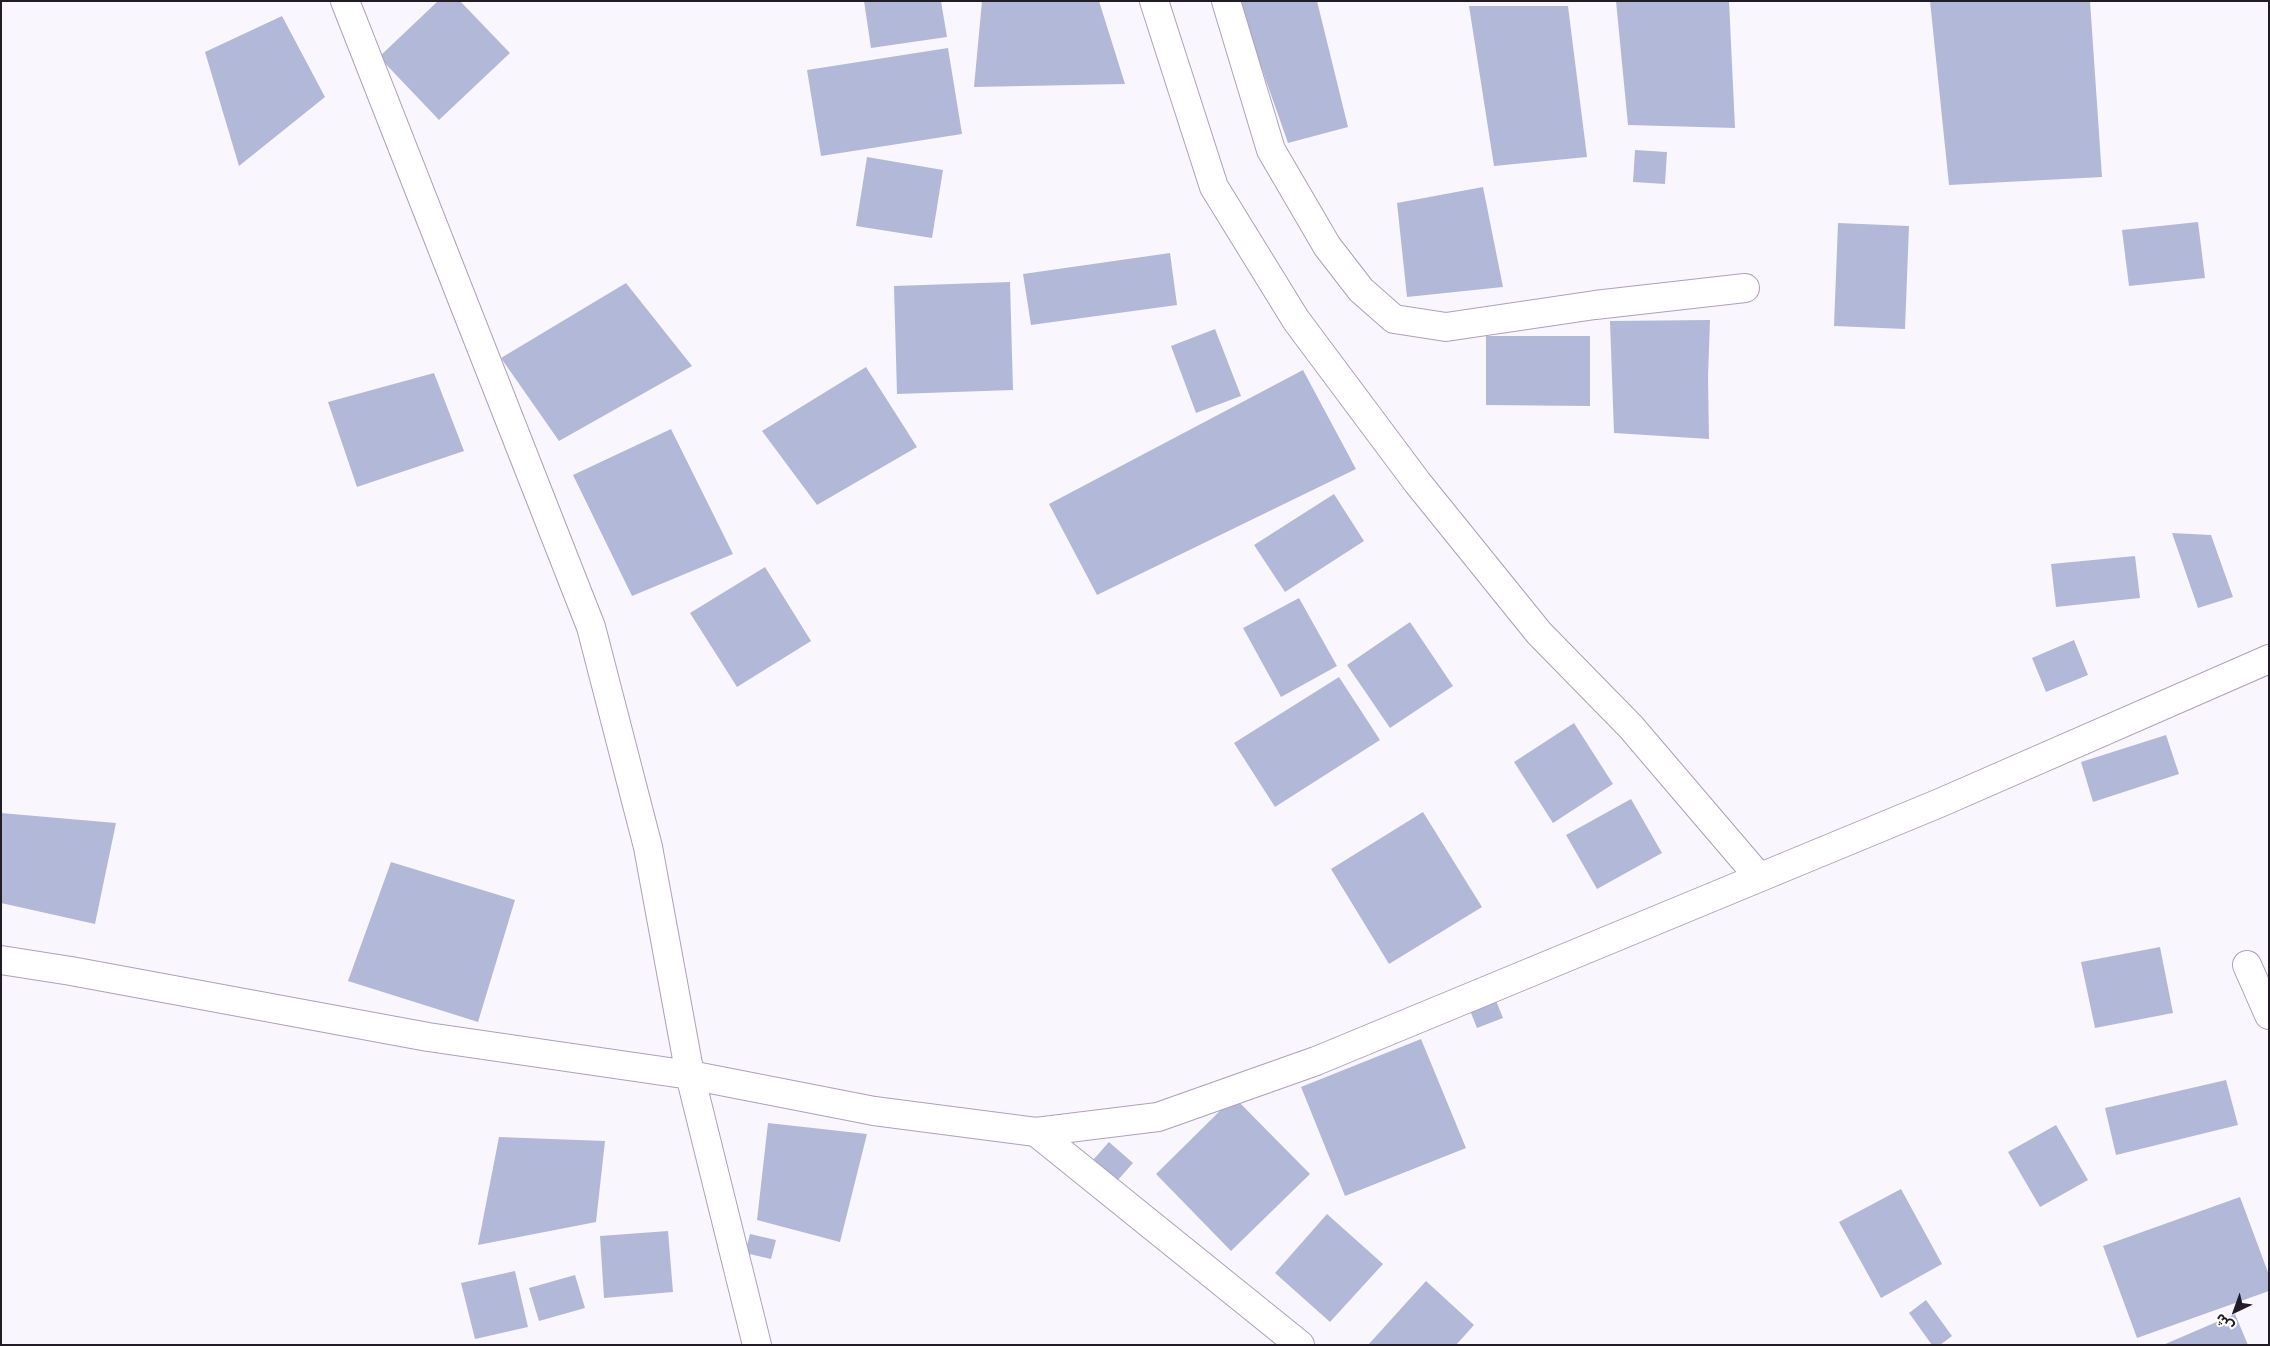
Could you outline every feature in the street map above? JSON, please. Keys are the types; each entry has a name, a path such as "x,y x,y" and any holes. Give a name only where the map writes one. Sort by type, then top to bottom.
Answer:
{"street":[{"path":"345,1 591,628 648,848 690,1075 757,1345"},
{"path":"1154,1 1214,187 1296,320 1417,482 1539,633 1631,727 1759,878"},
{"path":"1226,1 1271,150 1327,246 1361,290 1394,319 1446,327 1595,305 1744,288"},
{"path":"1,960 71,970 428,1037 690,1075 846,1107 1036,1132 1158,1117 1316,1061 1942,802 2269,659"},
{"path":"2247,965 2269,1015"},
{"path":"1036,1132 1300,1345"}],"building":[{"path":"438,1 460,1 510,53 439,120 379,57"},
{"path":"864,1 941,1 947,37 871,48"},
{"path":"982,1 1099,1 1125,84 974,87"},
{"path":"1238,1 1317,1 1348,127 1288,143"},
{"path":"1616,1 1729,1 1735,128 1628,125"},
{"path":"1930,1 2090,1 2102,177 1949,185"},
{"path":"1469,6 1568,6 1587,157 1494,166"},
{"path":"282,16 325,97 239,166 205,52"},
{"path":"948,48 962,134 821,156 807,70"},
{"path":"1635,150 1667,152 1665,184 1633,182"},
{"path":"867,157 943,170 932,238 856,226"},
{"path":"1483,187 1503,287 1407,297 1397,203"},
{"path":"2198,222 2205,278 2129,286 2122,230"},
{"path":"1838,223 1909,226 1905,329 1834,326"},
{"path":"1170,253 1177,305 1031,325 1023,274"},
{"path":"1010,282 1013,390 897,394 894,286"},
{"path":"626,283 692,366 559,441 501,358"},
{"path":"1710,320 1708,377 1709,439 1614,433 1610,321"},
{"path":"1215,329 1241,396 1196,413 1171,346"},
{"path":"1486,336 1590,336 1590,406 1486,405"},
{"path":"866,367 917,447 817,505 762,431"},
{"path":"1303,370 1356,469 1097,595 1049,504"},
{"path":"434,373 464,451 357,487 328,402"},
{"path":"671,429 733,554 632,596 573,475"},
{"path":"1334,494 1364,541 1285,592 1254,545"},
{"path":"2172,533 2211,535 2233,597 2198,608"},
{"path":"2135,556 2140,598 2056,607 2051,564"},
{"path":"765,567 811,641 737,687 690,613"},
{"path":"1299,598 1337,666 1281,697 1243,628"},
{"path":"1410,622 1453,686 1390,728 1347,665"},
{"path":"2074,640 2088,675 2046,692 2032,658"},
{"path":"1339,677 1380,740 1275,807 1234,743"},
{"path":"1574,723 1613,784 1553,823 1514,762"},
{"path":"2166,735 2179,774 2093,802 2081,762"},
{"path":"1631,799 1662,853 1597,889 1566,835"},
{"path":"1423,812 1482,907 1389,964 1331,869"},
{"path":"1,813 116,823 95,924 1,903"},
{"path":"391,862 515,900 478,1022 348,981"},
{"path":"2160,947 2173,1013 2095,1028 2081,962"},
{"path":"1495,998 1503,1018 1477,1028 1469,1008"},
{"path":"1421,1039 1466,1148 1345,1196 1301,1087"},
{"path":"2226,1080 2238,1125 2116,1155 2105,1108"},
{"path":"1234,1097 1310,1174 1231,1251 1156,1174"},
{"path":"768,1123 867,1134 840,1242 757,1220"},
{"path":"2056,1125 2088,1180 2040,1207 2008,1152"},
{"path":"499,1137 605,1141 596,1222 478,1245"},
{"path":"1109,1142 1133,1163 1117,1181 1093,1160"},
{"path":"1901,1189 1942,1264 1881,1298 1839,1222"},
{"path":"2240,1197 2269,1275 2269,1291 2137,1338 2103,1246"},
{"path":"1327,1214 1383,1264 1330,1322 1275,1273"},
{"path":"668,1231 673,1292 604,1298 600,1236"},
{"path":"750,1234 776,1240 771,1259 745,1253"},
{"path":"515,1271 528,1327 475,1339 461,1283"},
{"path":"575,1275 585,1308 539,1321 529,1288"},
{"path":"1426,1281 1474,1325 1456,1345 1368,1345"},
{"path":"1926,1300 1952,1336 1940,1345 1932,1345 1909,1313"},
{"path":"2235,1314 2248,1345 2163,1345"}]}
